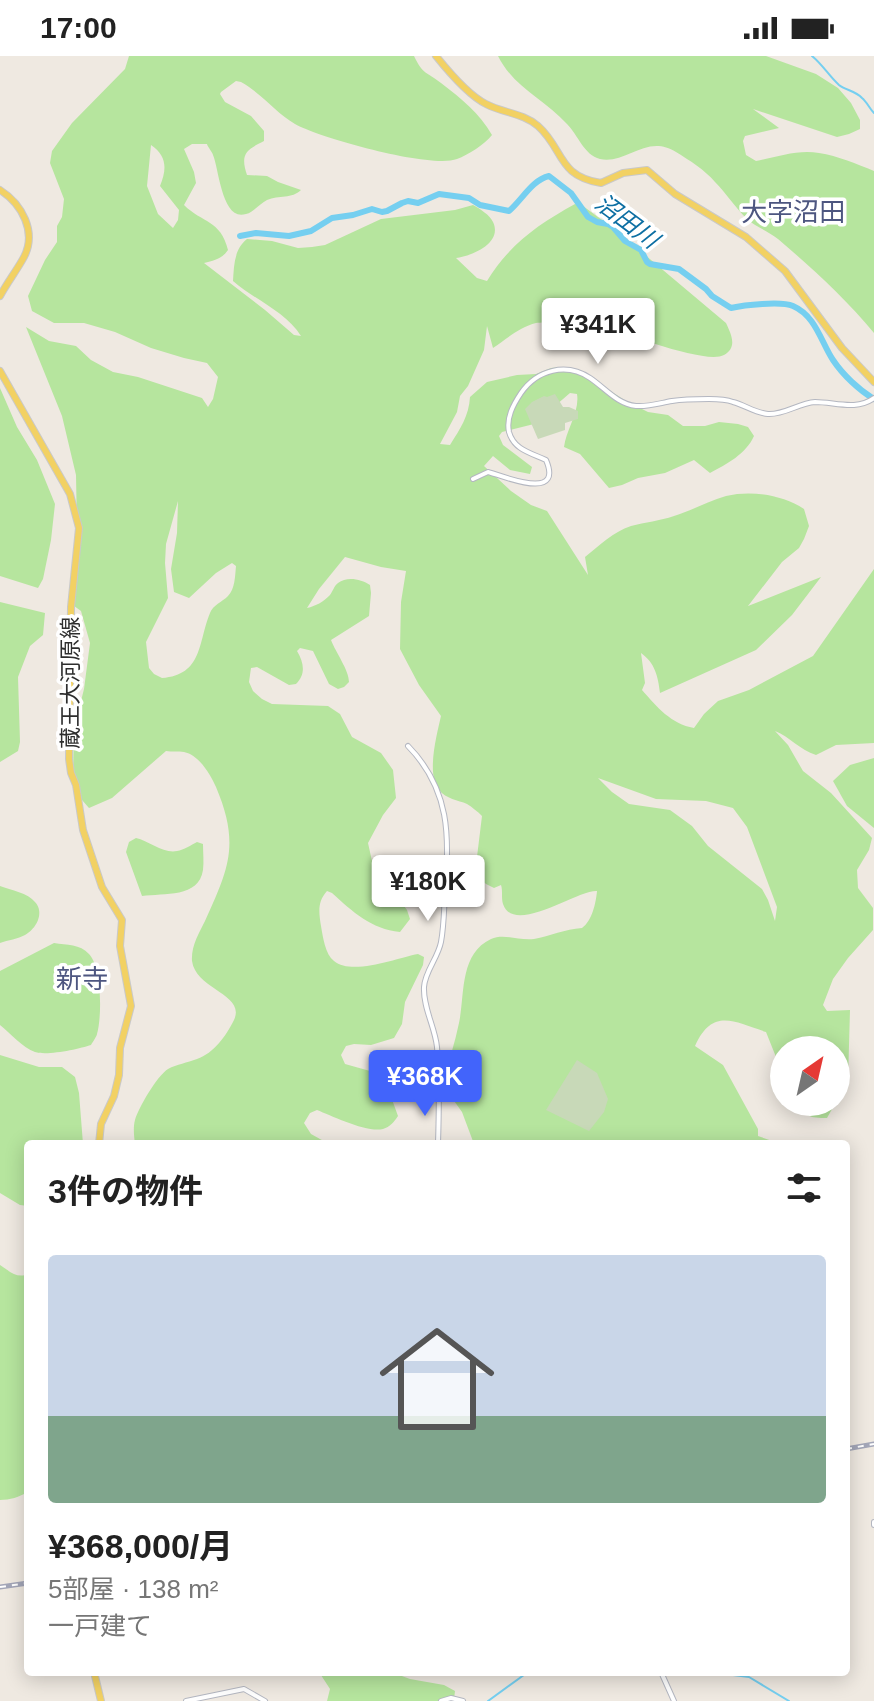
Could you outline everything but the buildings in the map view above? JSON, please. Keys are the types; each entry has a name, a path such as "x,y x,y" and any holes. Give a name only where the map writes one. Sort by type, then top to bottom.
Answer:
{"main road":[{"path":"436,56 476,98 537,126 576,175 601,183 623,173 647,170 675,194 746,237 785,271 842,348 874,382"},
{"path":"0,190 14,200 23,213 29,241 25,255 0,296"},
{"name":"蔵王大河原線","path":"0,371 70,494 79,528 71,607 69,759 83,830 102,887 122,920 120,946 131,1006 120,1048 119,1075 114,1096 101,1124 99,1140"},
{"path":"95,1676 101,1701"}],"street":[{"path":"473,479 488,472 523,483 537,484 547,478 546,460 519,448 513,442 508,426 510,412 526,386 534,378 556,369 581,373 617,399 637,406 719,399 766,414 813,402 857,405 872,400"},
{"path":"408,746 432,779 443,805 448,834 441,942 424,988 437,1044 440,1093 438,1140"},
{"path":"663,1676 674,1701"},
{"path":"186,1701 244,1689 265,1701"},
{"path":"441,1701 451,1698 463,1701"}],"green space":[{"path":"129,56 414,56 423,70 482,120 492,135 485,142 466,155 444,161 401,156 350,144 295,124 236,81 220,94 225,102 251,116 264,131 264,141 246,154 247,175 267,176 301,190 294,195 267,200 249,213 238,214 227,203 213,154 207,144 192,144 184,149 196,183 184,205 216,227 228,250 217,259 204,263 294,335 301,336 279,313 233,281 237,253 247,239 298,248 312,247 325,245 381,219 473,205 490,217 495,229 494,236 484,247 456,258 477,278 487,281 525,236 575,204 583,206 613,228 726,323 732,340 731,348 724,355 715,357 684,352 604,328 549,323 524,327 493,348 487,326 484,350 440,444 450,445 466,416 470,397 487,382 564,367 576,369 626,401 648,412 668,415 683,426 705,426 719,422 748,427 754,436 746,448 710,473 694,460 665,473 609,488 580,454 564,447 577,400 577,394 570,393 534,424 502,432 499,436 503,445 532,467 530,474 510,470 493,456 484,466 511,491 531,505 547,511 588,575 585,557 618,532 680,514 726,496 766,495 804,509 809,526 799,548 782,562 748,606 821,577 792,615 756,650 660,693 655,670 641,653 645,683 642,690 665,714 686,726 694,728 718,701 749,690 813,656 874,569 874,743 836,745 816,755 775,731 788,745 803,771 831,793 872,838 857,870 858,888 873,908 873,930 833,979 823,1005 827,1011 850,1010 849,1036 770,1036 770,1042 766,1032 725,1021 709,1026 695,1046 723,1065 758,1129 758,1136 770,1140 472,1140 462,1112 443,1083 459,1023 465,976 473,955 496,937 534,939 582,928 591,916 597,891 532,914 519,915 509,913 503,904 501,885 494,888 481,880 476,865 482,816 467,804 445,795 435,783 434,754 441,716 419,685 400,649 401,602 406,571 345,557 307,608 325,600 342,581 354,579 370,585 369,616 331,640 349,682 338,689 329,684 313,651 300,648 297,651 303,672 296,684 289,685 257,667 251,668 249,682 253,691 272,704 328,706 340,714 352,737 381,753 393,770 396,798 368,843 374,870 407,910 410,919 400,932 380,927 327,891 319,912 326,950 334,961 342,965 363,966 418,954 424,957 405,1002 402,1024 394,1038 371,1045 346,1046 341,1055 345,1064 377,1074 386,1083 398,1116 388,1127 376,1130 317,1110 310,1113 304,1123 311,1134 322,1140 135,1140 135,1120 159,1078 168,1069 203,1056 214,1048 234,1020 236,1011 233,1004 202,979 192,961 196,940 225,870 228,825 214,782 194,757 182,752 166,751 112,798 89,808 75,792 74,729 84,689 90,643 81,611 70,603 77,529 76,475 62,416 26,327 49,341 76,346 91,360 113,372 202,398 208,407 218,377 207,363 151,348 115,332 84,323 54,323 32,311 28,296 57,242 57,226 62,217 64,199 50,163 52,151 72,123 125,69","holes":["151,145 164,163 160,186 179,210 173,228 158,214 147,186","178,501 171,569 174,592 189,598 216,573 232,563 236,566 232,590 211,610 192,664 175,676 162,678 149,668 146,642 168,598 166,544","598,778 656,799 706,801 733,808 747,827 777,907 775,921 762,889 708,846 692,826 670,810 629,804"]},
{"path":"498,56 766,56 816,74 838,88 851,103 860,120 860,129 837,137 753,109 779,128 745,136 743,141 746,155 756,161 811,152 840,158 874,171 874,333 803,261 778,239 747,219 697,166 676,152 655,146 609,160 594,157 558,115 512,77"},
{"path":"0,388 17,427 37,460 55,504 51,540 43,579 38,588 0,576"},
{"path":"555,394 563,407 578,411 578,419 565,423 565,430 538,439 525,409 544,396"},
{"path":"0,602 45,613 43,635 30,646 18,677 18,751 0,762"},
{"path":"874,758 874,828 847,806 833,781 850,765"},
{"path":"136,838 172,851 182,850 197,842 203,844 200,879 188,890 142,896 126,852 129,842"},
{"path":"0,886 28,896 39,911 36,925 29,932 0,943"},
{"path":"54,943 82,948 93,960 100,992 99,1026 91,1045 63,1052 40,1053 26,1047 0,1025 0,971"},
{"path":"0,1055 39,1067 62,1067 75,1077 83,1140 24,1140 24,1206 0,1193"},
{"path":"577,1060 597,1073 608,1099 604,1112 589,1131 546,1110"},
{"path":"0,1265 17,1275 24,1275 24,1494 0,1500"},
{"path":"322,1676 402,1676 444,1685 455,1691 454,1699 445,1701 327,1701 330,1689"}],"waterway":[{"path":"812,56 839,85 860,96 874,113"},
{"name":"沼田川","path":"240,236 256,233 289,236 311,231 332,218 372,209 387,211 408,201 418,203 439,194 469,198 480,205 509,211 532,186 549,176 571,193 588,217 613,227 625,241 641,250 647,262 679,269 731,308 780,304 801,310 813,323 842,371 874,399"},
{"path":"488,1701 522,1676"},
{"path":"741,1676 749,1677 789,1701"}],"railway":[{"path":"850,1448 874,1444"},
{"path":"0,1587 24,1584"}],"district":[{"name":"大字沼田","path":"793,212"},
{"name":"新寺","path":"82,979"}]}
